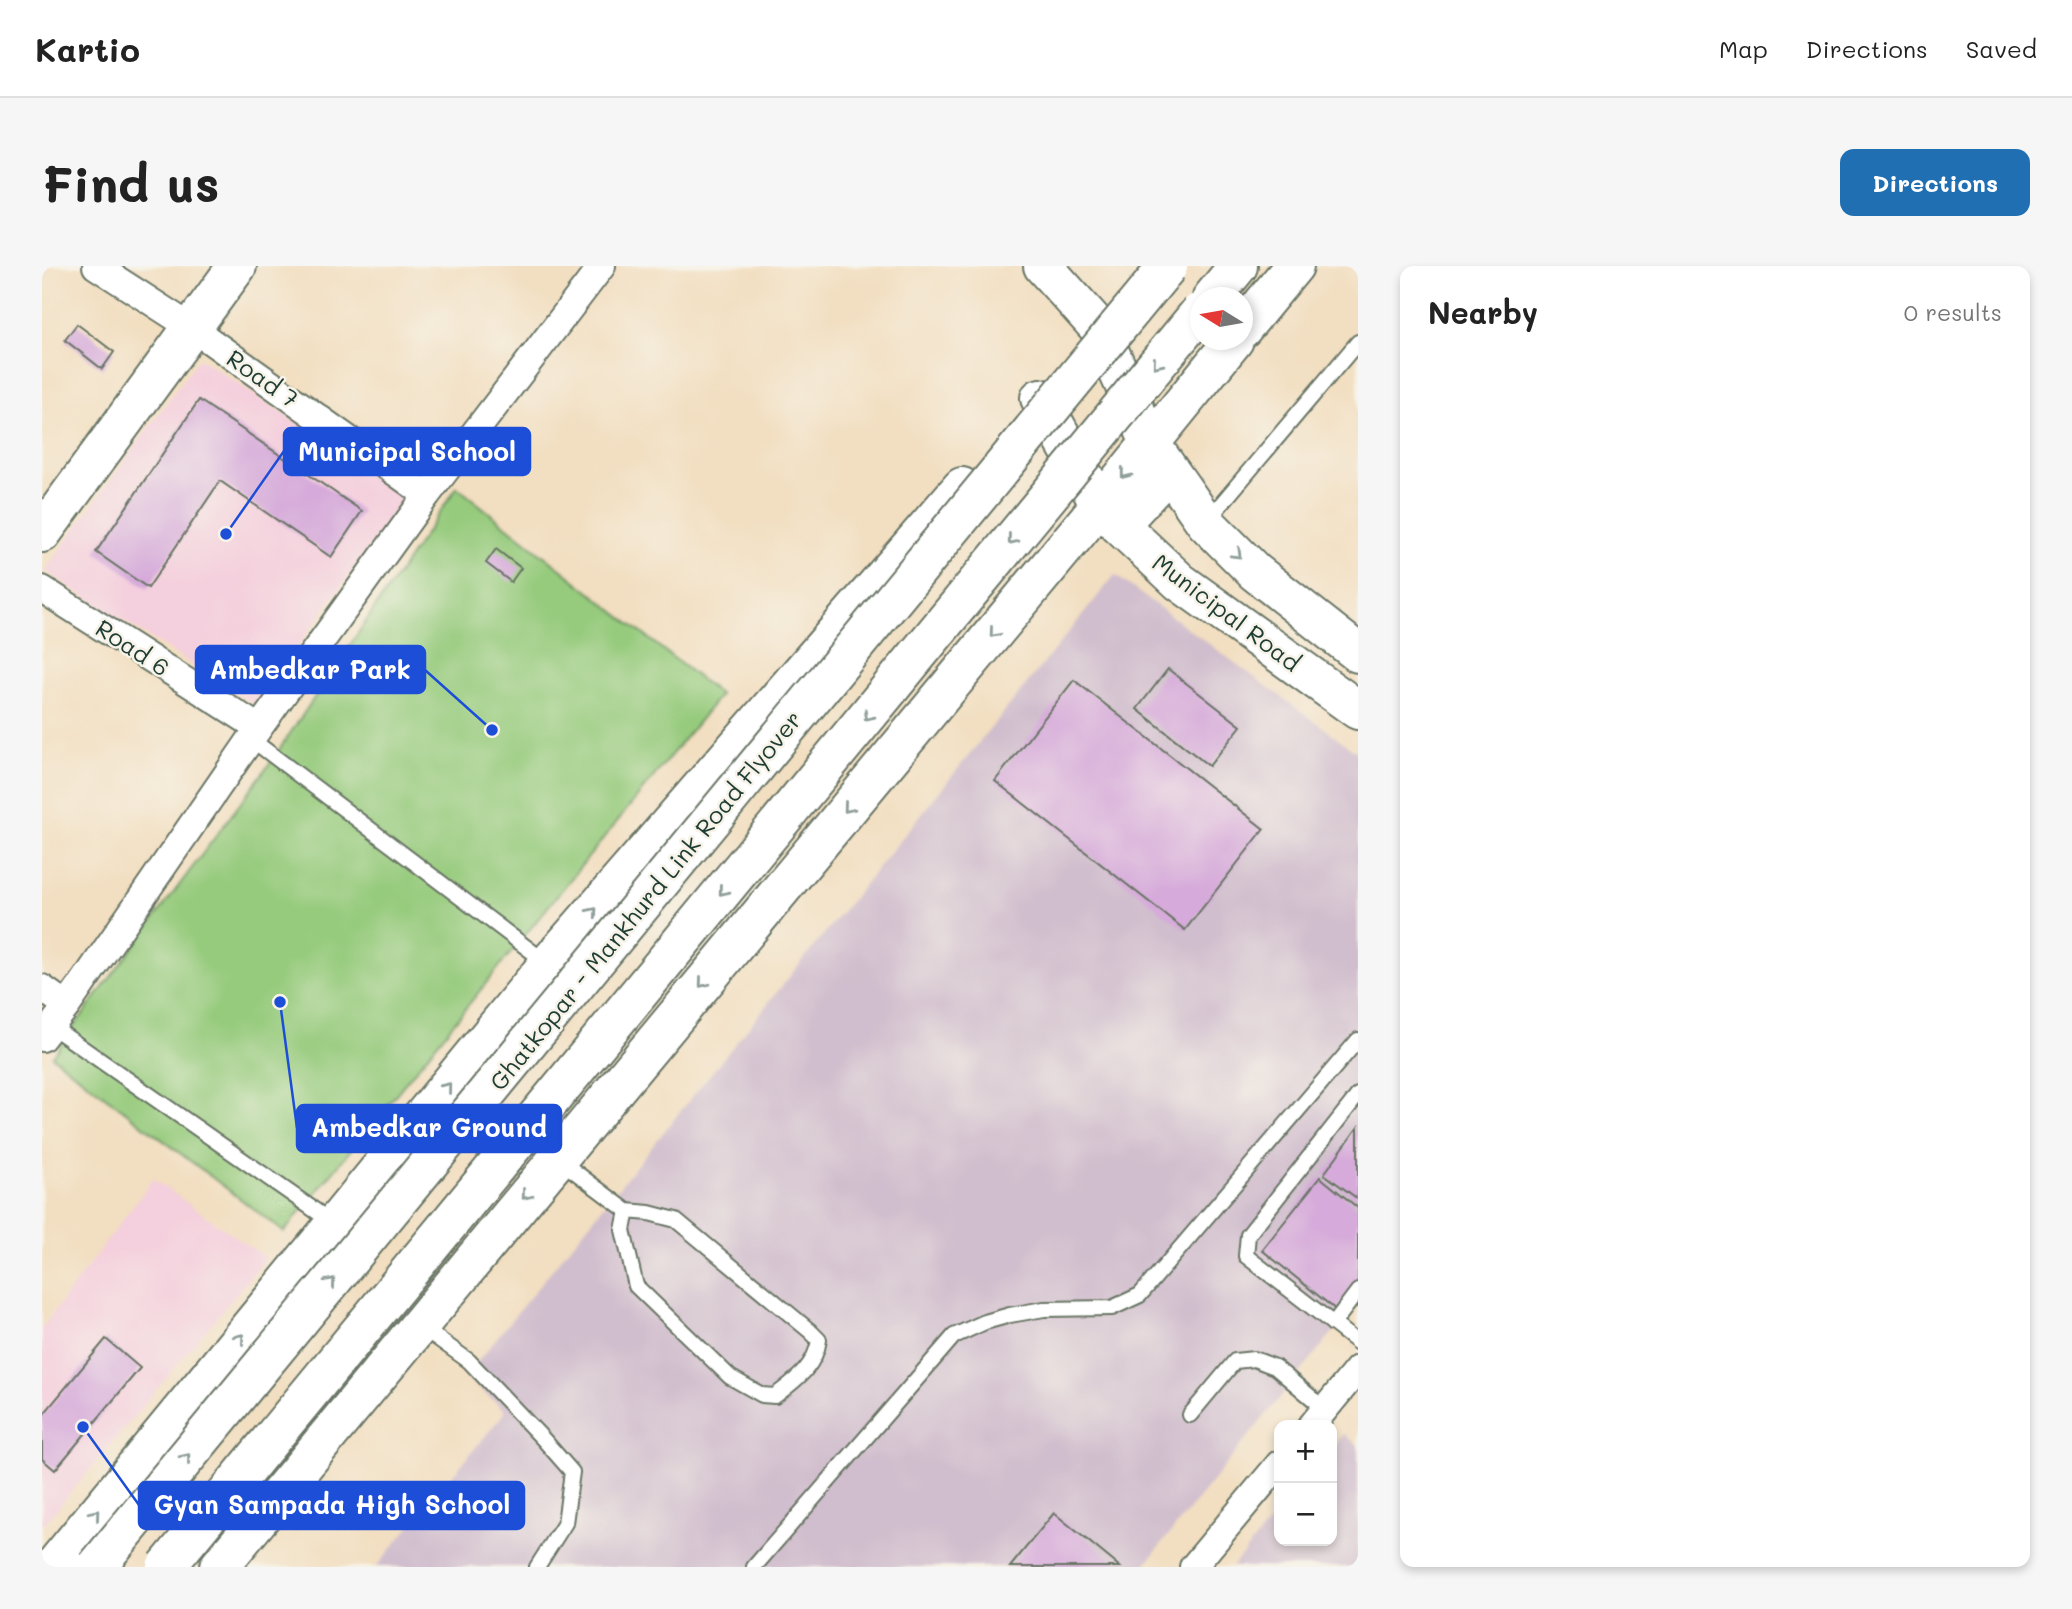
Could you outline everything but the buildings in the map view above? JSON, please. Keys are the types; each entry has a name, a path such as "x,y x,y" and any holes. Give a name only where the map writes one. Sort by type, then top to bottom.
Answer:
{"main road":[{"path":"42,533 237,266"},
{"name":"Municipal Road","path":"1043,266 1098,328 1159,457 1206,523 1255,572 1358,653"},
{"path":"53,1567 548,964 1040,398 1148,266"},
{"name":"Ghatkopar - Mankhurd Link Road Flyover","path":"96,1567 1168,266"},
{"path":"1221,287 1238,266"},
{"path":"1253,316 1294,266"},
{"path":"166,1567 1190,324"},
{"path":"219,1567 557,1158 1159,457 1228,350"},
{"name":"Municipal Road","path":"1040,398 1109,515 1180,582 1358,710"}],"street":[{"name":"Road 7","path":"96,266 192,328 427,495"},
{"path":"46,1032 67,1006 255,733 427,495 602,266"},
{"name":"Road 6","path":"42,589 255,733"},
{"path":"42,988 67,1006"},
{"path":"1318,1417 1353,1387"},
{"path":"1193,1567 1274,1470"}],"lane":[{"path":"1206,523 1358,342"},
{"path":"255,733 548,964"},
{"path":"46,1032 334,1223"},
{"path":"754,1567 954,1336 985,1322 1010,1315 1044,1309 1112,1308 1140,1296 1358,1040"},
{"path":"1358,1095 1248,1235 1246,1245 1246,1256 1358,1343"},
{"path":"557,1158 628,1211 676,1220 820,1340 805,1374 775,1396 762,1395 730,1377 636,1286 623,1230 628,1211"},
{"path":"1333,1324 1358,1291"},
{"path":"418,1324 469,1361 572,1472 565,1523 537,1567"},
{"path":"1190,1415 1235,1361 1254,1359 1275,1367 1318,1417"}],"shaded area":[{"path":"199,358 408,496 255,705 45,571"},
{"path":"1115,575 1358,753 1358,1301 1143,1567 376,1567 506,1411 465,1377"},
{"path":"153,1179 266,1258 42,1527 42,1328"},
{"path":"1344,1434 1358,1445 1358,1567 1232,1567 1274,1517 1274,1546 1337,1546 1337,1443"}],"green space":[{"path":"457,487 720,695 284,1232 52,1056 268,766"}],"place":[{"name":"Municipal School","path":"226,534"},
{"name":"Ambedkar Park","path":"492,730"},
{"name":"Ambedkar Ground","path":"280,1002"},
{"name":"Gyan Sampada High School","path":"83,1427"}]}
